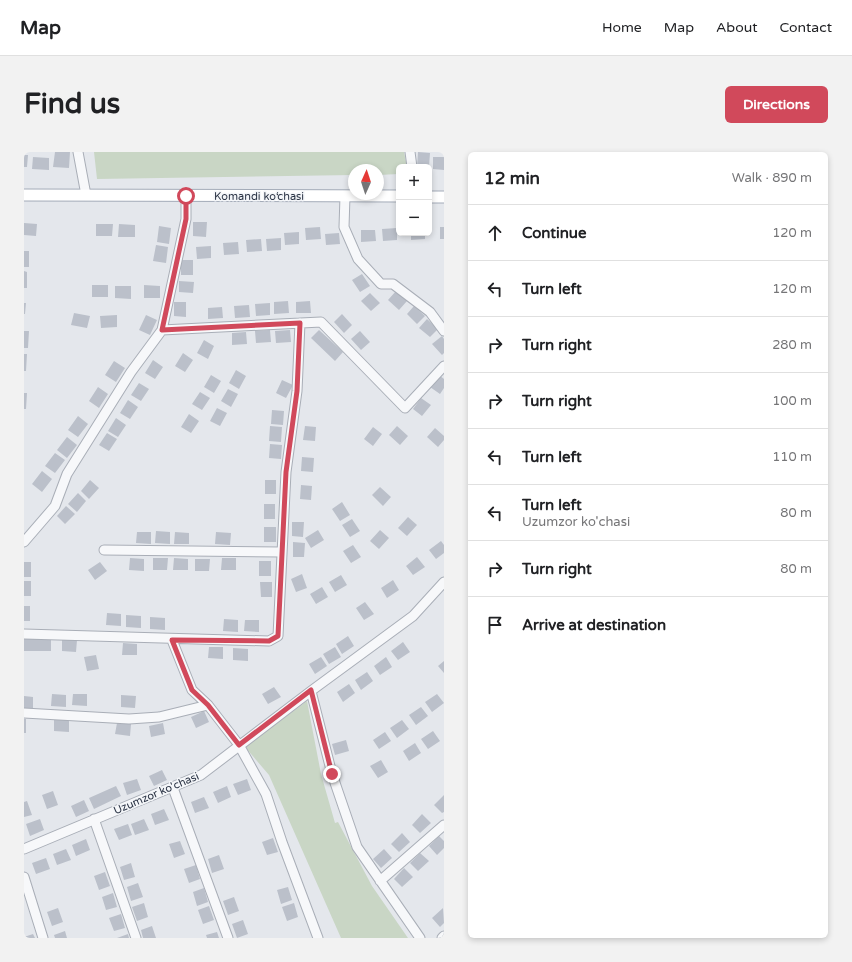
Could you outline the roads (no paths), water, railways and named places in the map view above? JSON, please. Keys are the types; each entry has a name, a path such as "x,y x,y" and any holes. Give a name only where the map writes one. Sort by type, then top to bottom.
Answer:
{"main road":[{"name":"Komandi ko‘chasi","path":"24,195 396,196"},
{"path":"432,197 444,197"}],"street":[{"path":"78,152 86,195"},
{"path":"410,152 412,164"},
{"path":"24,542 56,506 67,474 131,372 162,330 186,219 186,196"},
{"path":"344,196 344,227 358,259 381,284 394,284 430,312 444,331"},
{"path":"162,330 321,322 405,408 444,366"},
{"path":"24,634 172,640 269,641 278,636 286,472 297,391 300,323"},
{"path":"104,550 281,552"},
{"name":"Uzumzor ko'chasi","path":"24,849 201,775 226,758 239,745 311,690 413,616 444,582"},
{"path":"172,640 192,690 208,705 239,745 266,794 282,842 318,938"},
{"path":"311,690 332,774 357,848 420,938"},
{"path":"24,713 129,719 159,717 208,705"},
{"path":"173,788 228,938"},
{"path":"94,819 136,938"},
{"path":"380,881 444,825"},
{"path":"24,877 43,938"}]}
